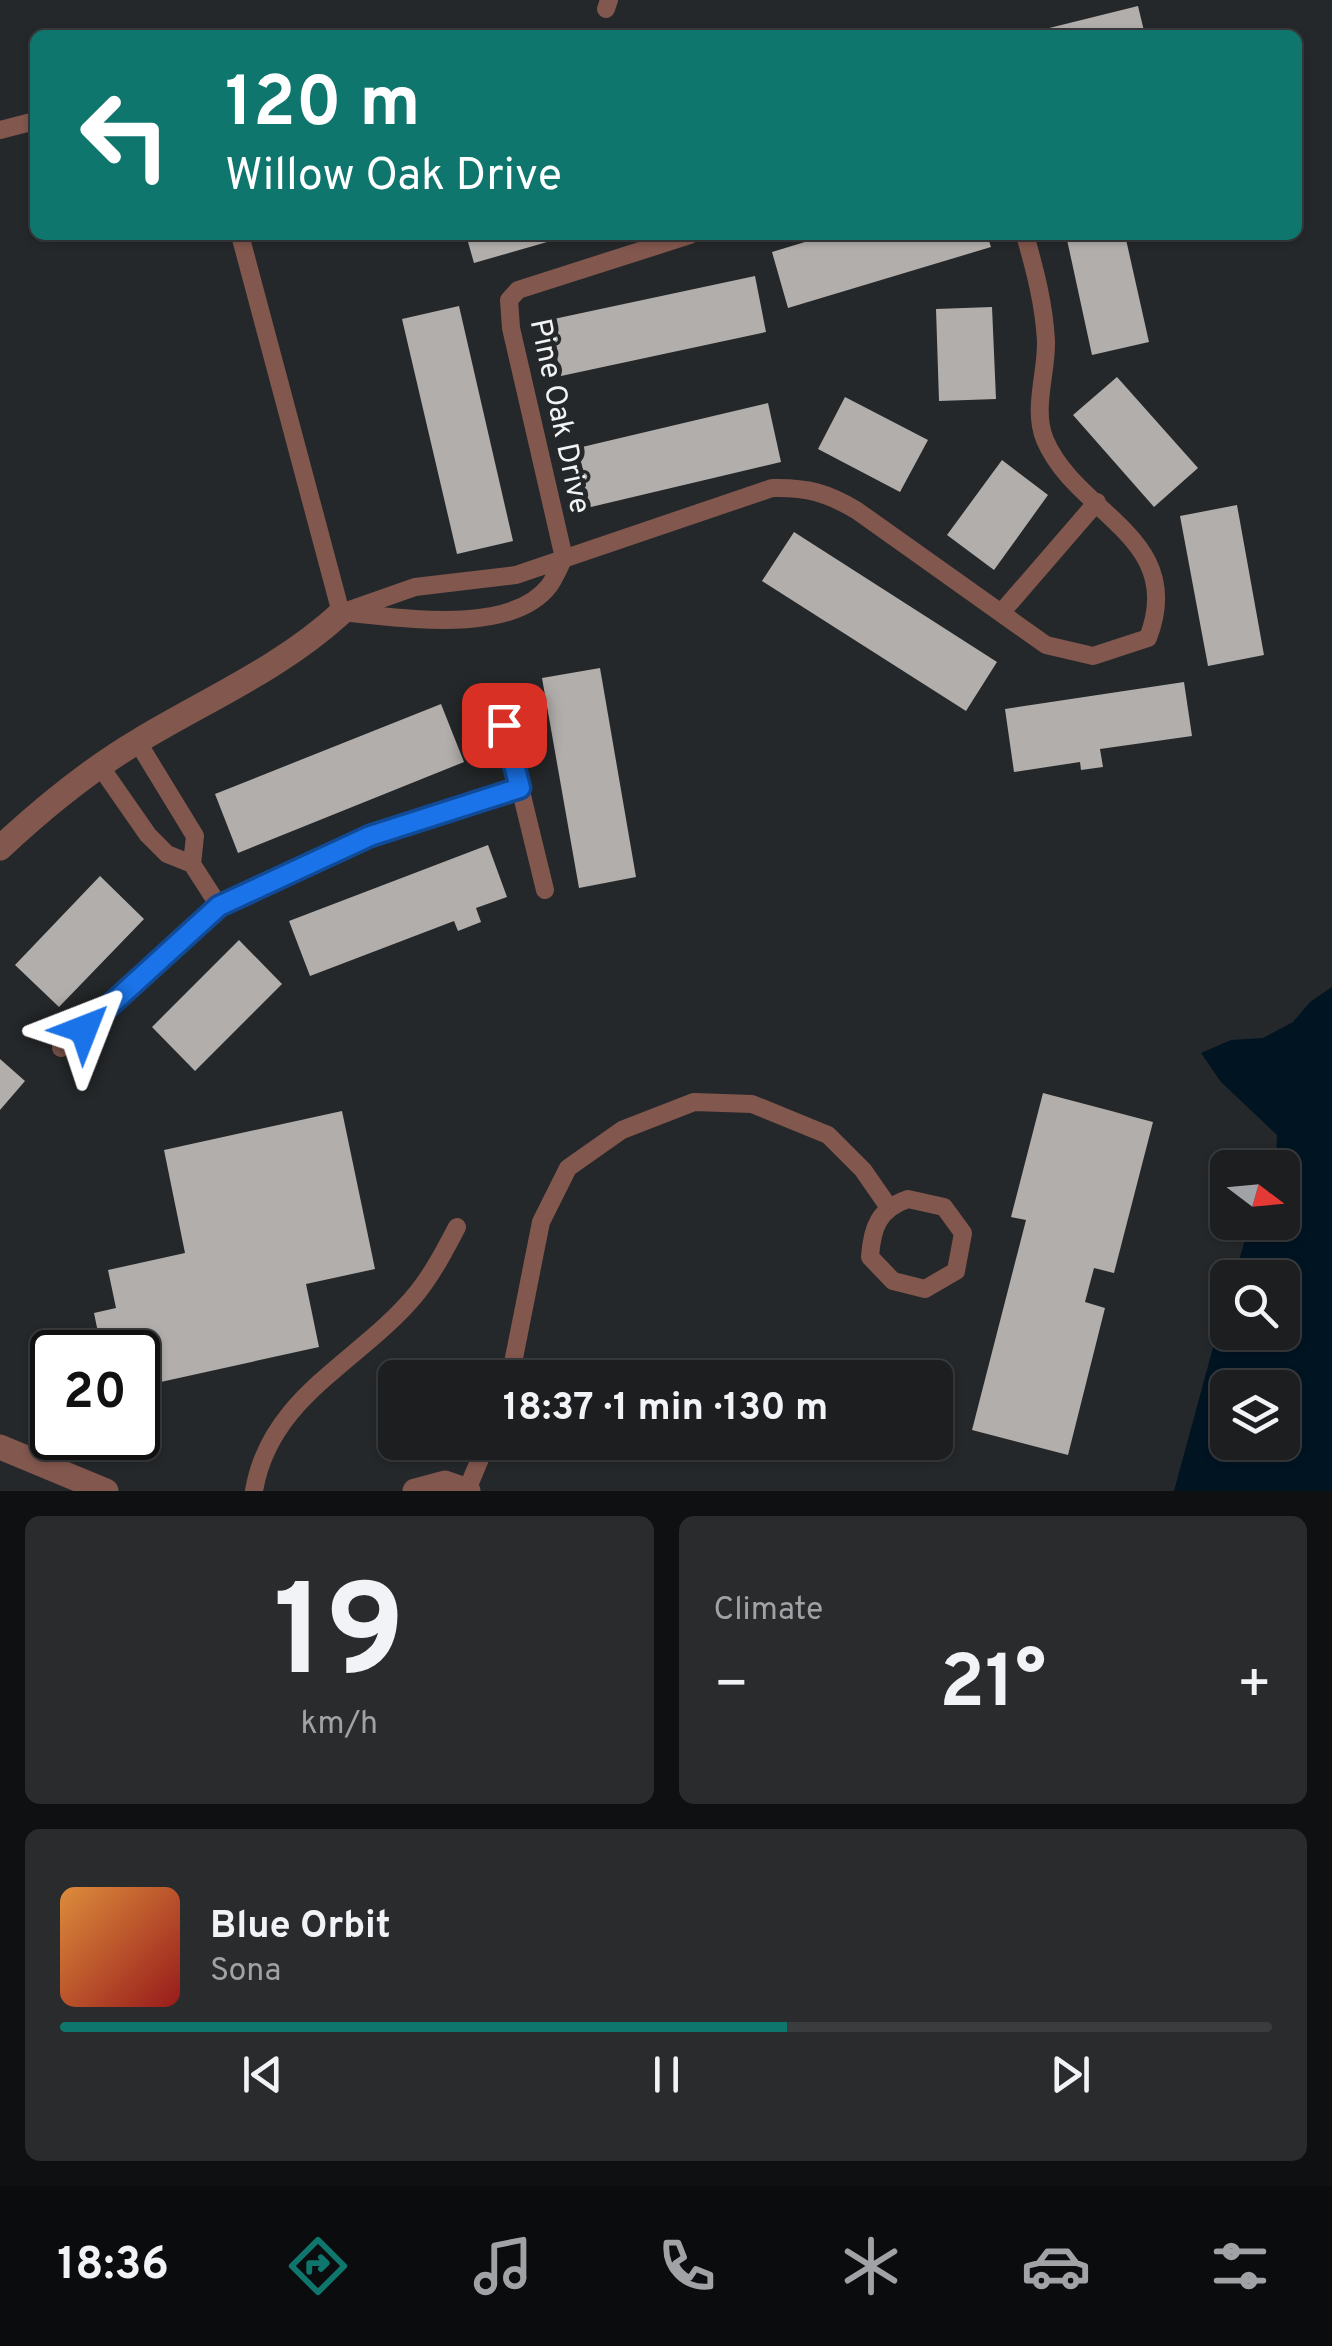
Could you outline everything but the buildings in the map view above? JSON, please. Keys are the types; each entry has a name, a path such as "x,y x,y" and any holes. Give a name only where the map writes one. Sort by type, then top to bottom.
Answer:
{"street":[{"path":"0,848 48,804 100,766 137,741 266,672 341,613"},
{"path":"0,1447 106,1491"},
{"path":"414,1491 445,1483 468,1490"}],"lane":[{"path":"0,130 30,122"},
{"path":"241,240 341,613"},
{"name":"Pine Oak Drive","path":"564,558 511,328 509,300 518,290 674,240"},
{"path":"341,613 415,587 488,582 772,488 803,488 824,492 856,510 1046,645 1094,656 1148,638 1157,615 1144,549 1083,491 1046,440 1041,418 1046,345 1043,309 1026,240"},
{"path":"1002,613 1097,502"},
{"path":"341,613 407,618 501,615 548,587 564,558"},
{"path":"497,693 545,890"},
{"path":"137,741 196,836 192,864"},
{"path":"100,766 148,835 167,854 192,864 219,906"},
{"path":"61,1048 219,906 370,836 520,788"},
{"path":"514,1360 541,1222 568,1168 622,1130 694,1102 752,1104 828,1134 862,1170 888,1206"},
{"path":"908,1199 944,1207 963,1234 956,1271 924,1289 893,1281 870,1256 872,1230 888,1206 908,1199"},
{"path":"254,1491 272,1436 300,1398 416,1295 456,1228"},
{"path":"468,1490 480,1460"}],"water":[{"path":"1332,987 1332,1491 1174,1491 1212,1350 1300,1350 1300,1260 1239,1260 1245,1240 1300,1240 1300,1150 1276,1150 1277,1135 1221,1082 1201,1053 1231,1040 1263,1038 1293,1022 1310,1002"}],"route":[{"path":"84,1029 219,906 370,836 520,788 504,725"}]}
